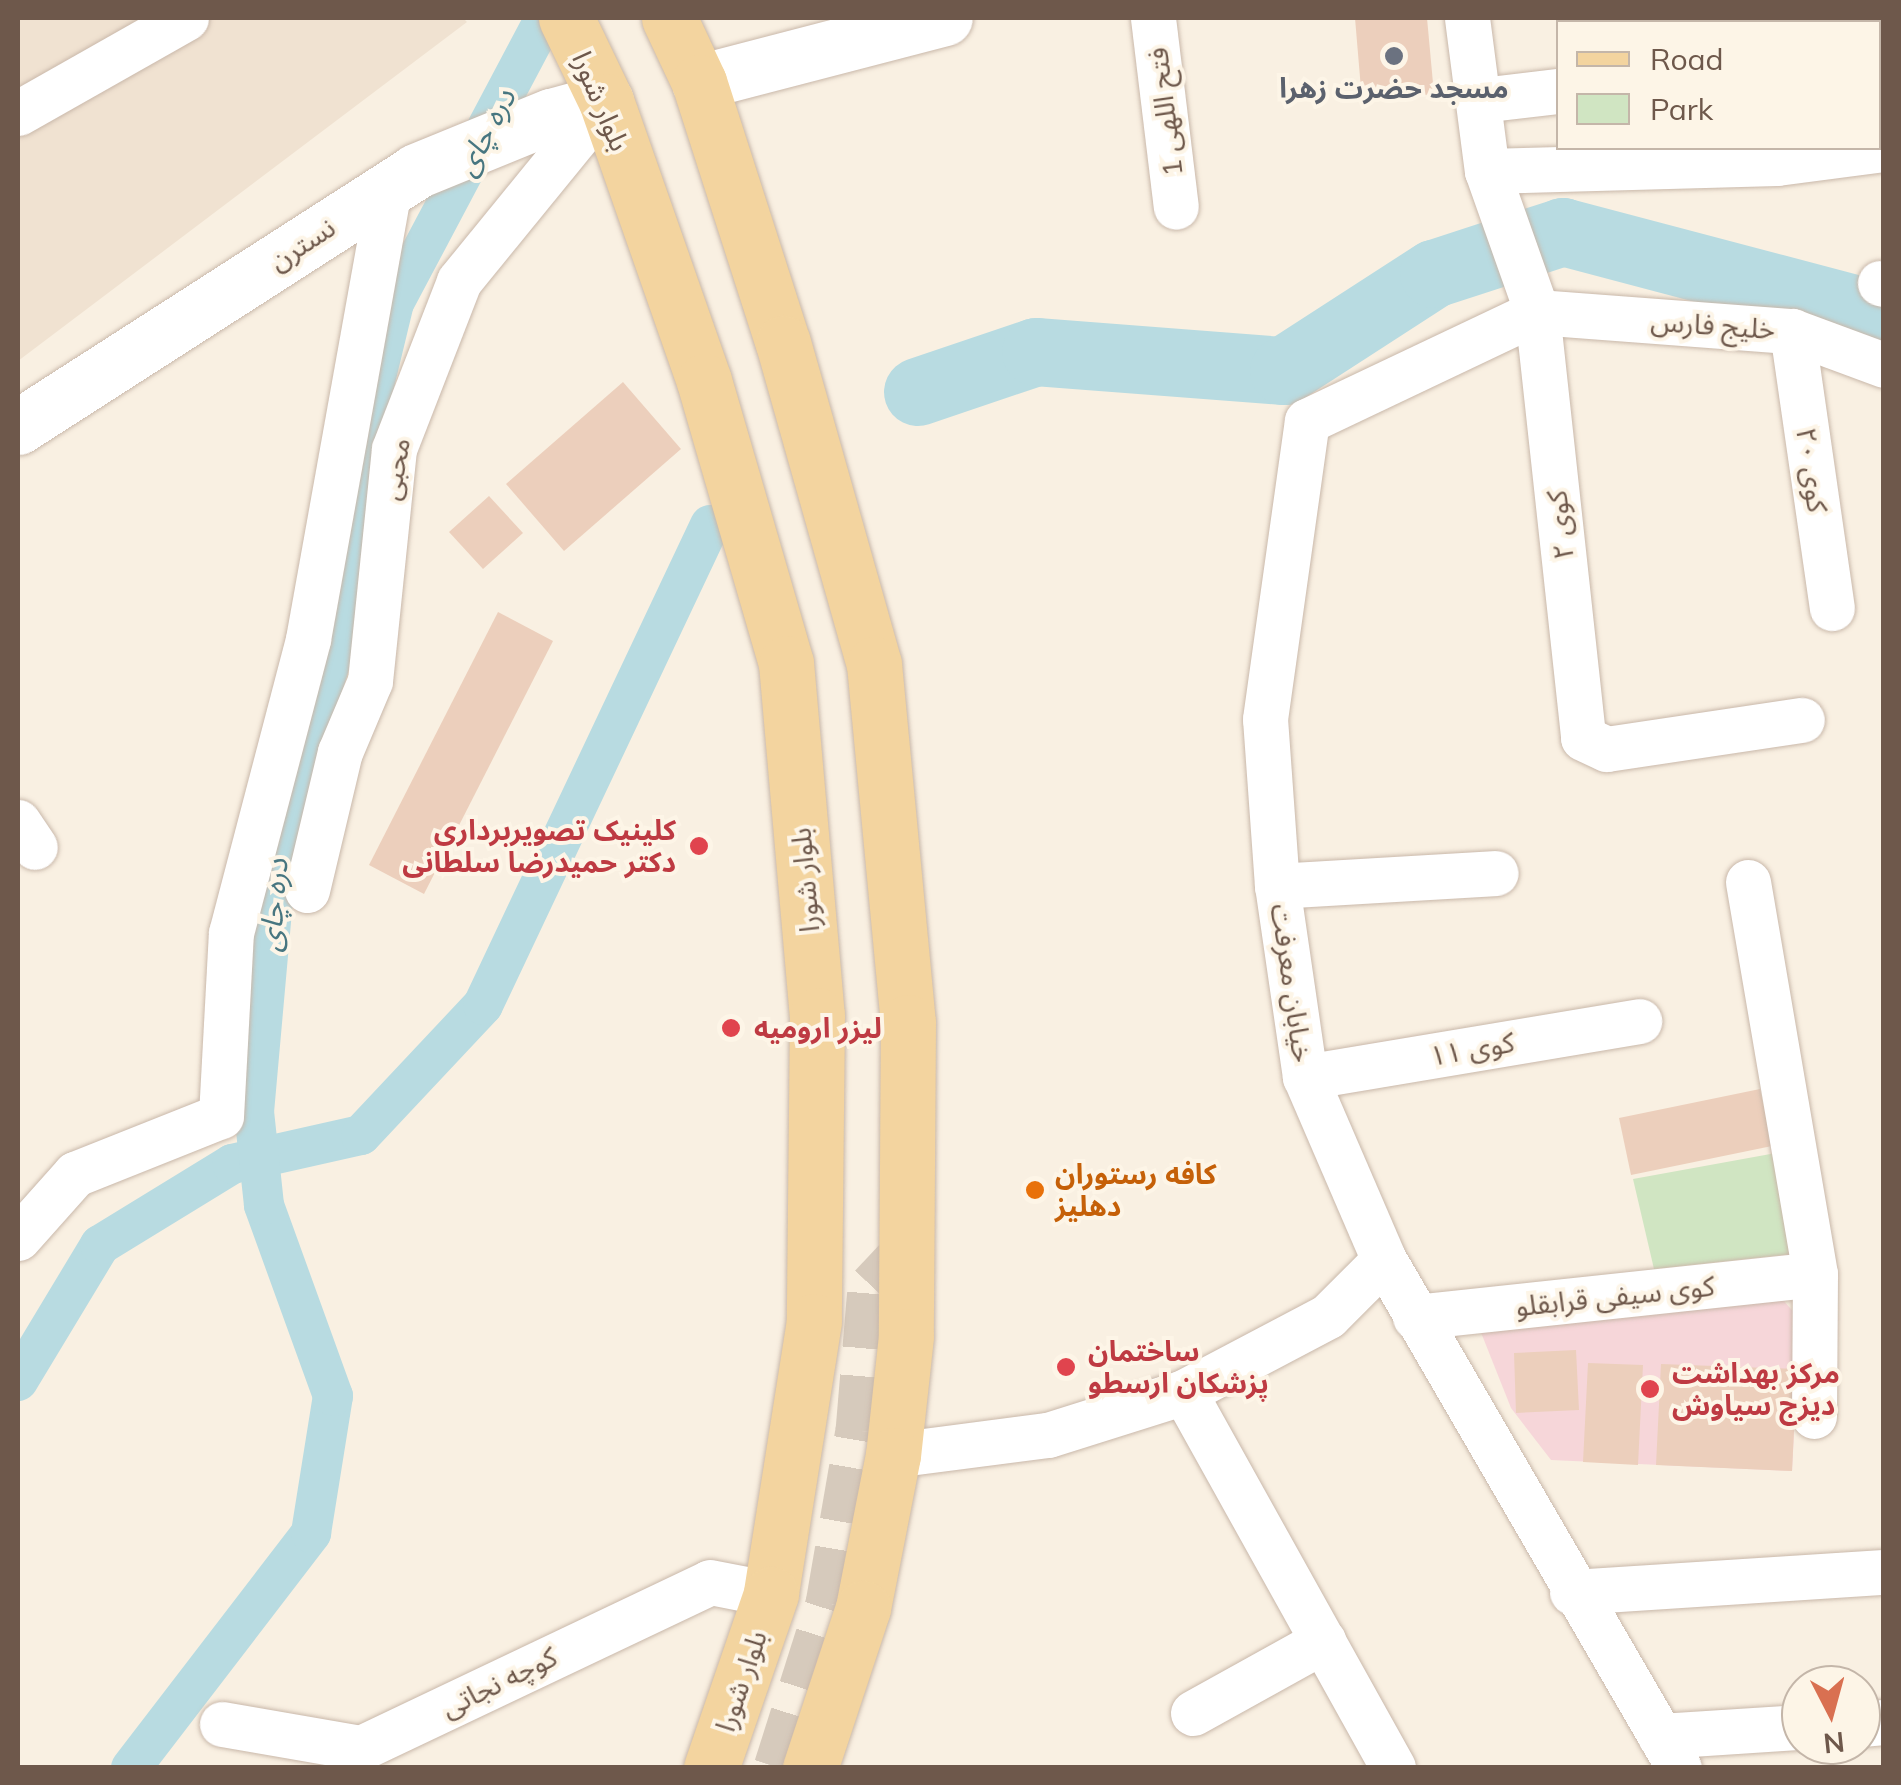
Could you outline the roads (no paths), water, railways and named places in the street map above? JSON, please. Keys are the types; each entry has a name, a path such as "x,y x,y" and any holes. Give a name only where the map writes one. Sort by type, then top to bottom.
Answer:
{"main road":[{"path":"669,18 698,82 874,664 908,1022 906,1336 893,1455 862,1608 810,1768"},
{"name":"بلوار شورا","path":"585,58 704,382 786,663 817,1015 814,1321 771,1594 711,1768"},
{"path":"757,564 838,539"}],"street":[{"path":"18,113 186,18"},
{"path":"698,82 945,18"},
{"name":"فتح اللهی 1","path":"1153,18 1176,207"},
{"name":"کوی ۲","path":"1467,18 1481,100 1487,171 1537,312 1583,738 1606,749 1802,720"},
{"name":"نسترن","path":"18,427 403,180 551,116 585,58"},
{"name":"محبی","path":"307,890 340,752 370,682 394,450 459,281 585,58"},
{"path":"1481,100 1556,91"},
{"path":"1487,171 1776,163 1876,150"},
{"path":"18,1238 75,1174 221,1116 231,933 308,639 403,180"},
{"name":"خلیج فارس","path":"1537,312 1792,331 1884,365"},
{"name":"خیابان معرفت","path":"1537,312 1307,421 1265,719 1277,886 1305,1077 1384,1260 1572,1592 1669,1752"},
{"name":"کوی ۲۰","path":"1792,331 1832,608"},
{"path":"1277,886 1496,873"},
{"path":"1748,882 1815,1274 1814,1416"},
{"name":"کوی ۱۱","path":"1305,1077 1639,1021"},
{"path":"893,1455 1048,1435 1184,1392 1328,1316 1384,1260"},
{"name":"کوی سیفی قرابقلو","path":"1415,1317 1815,1274"},
{"path":"1184,1392 1392,1768"},
{"path":"1572,1592 1884,1572"},
{"name":"کوچه نجاتی","path":"222,1724 361,1748 710,1582 771,1594"},
{"path":"1192,1713 1323,1641"},
{"path":"1669,1752 1781,1731"}],"waterway":[{"name":"دره چای","path":"131,1768 311,1533 333,1396 264,1205 254,1112 279,831 343,620 369,406 394,303 545,18"},
{"path":"918,392 1036,352 1284,371 1434,274 1563,232 1884,317"},
{"path":"18,1381 100,1245 232,1164 361,1135 483,1005 710,525"}],"tunnel":[{"path":"781,1768 833,1604 863,1431 875,1289 907,1255"}],"place":[{"name":"مسجد حضرت زهرا","path":"1394,56"},
{"name":"کلینیک تصويربرداري دکتر حمیدرضا سلطانی","path":"699,846"},
{"name":"لیزر ارومیه","path":"731,1028"},
{"name":"کافه رستوران دهلیز","path":"1035,1190"},
{"name":"ساختمان پزشکان ارسطو","path":"1066,1367"},
{"name":"مرکز بهداشت دیزج سیاوش","path":"1650,1389"}]}
